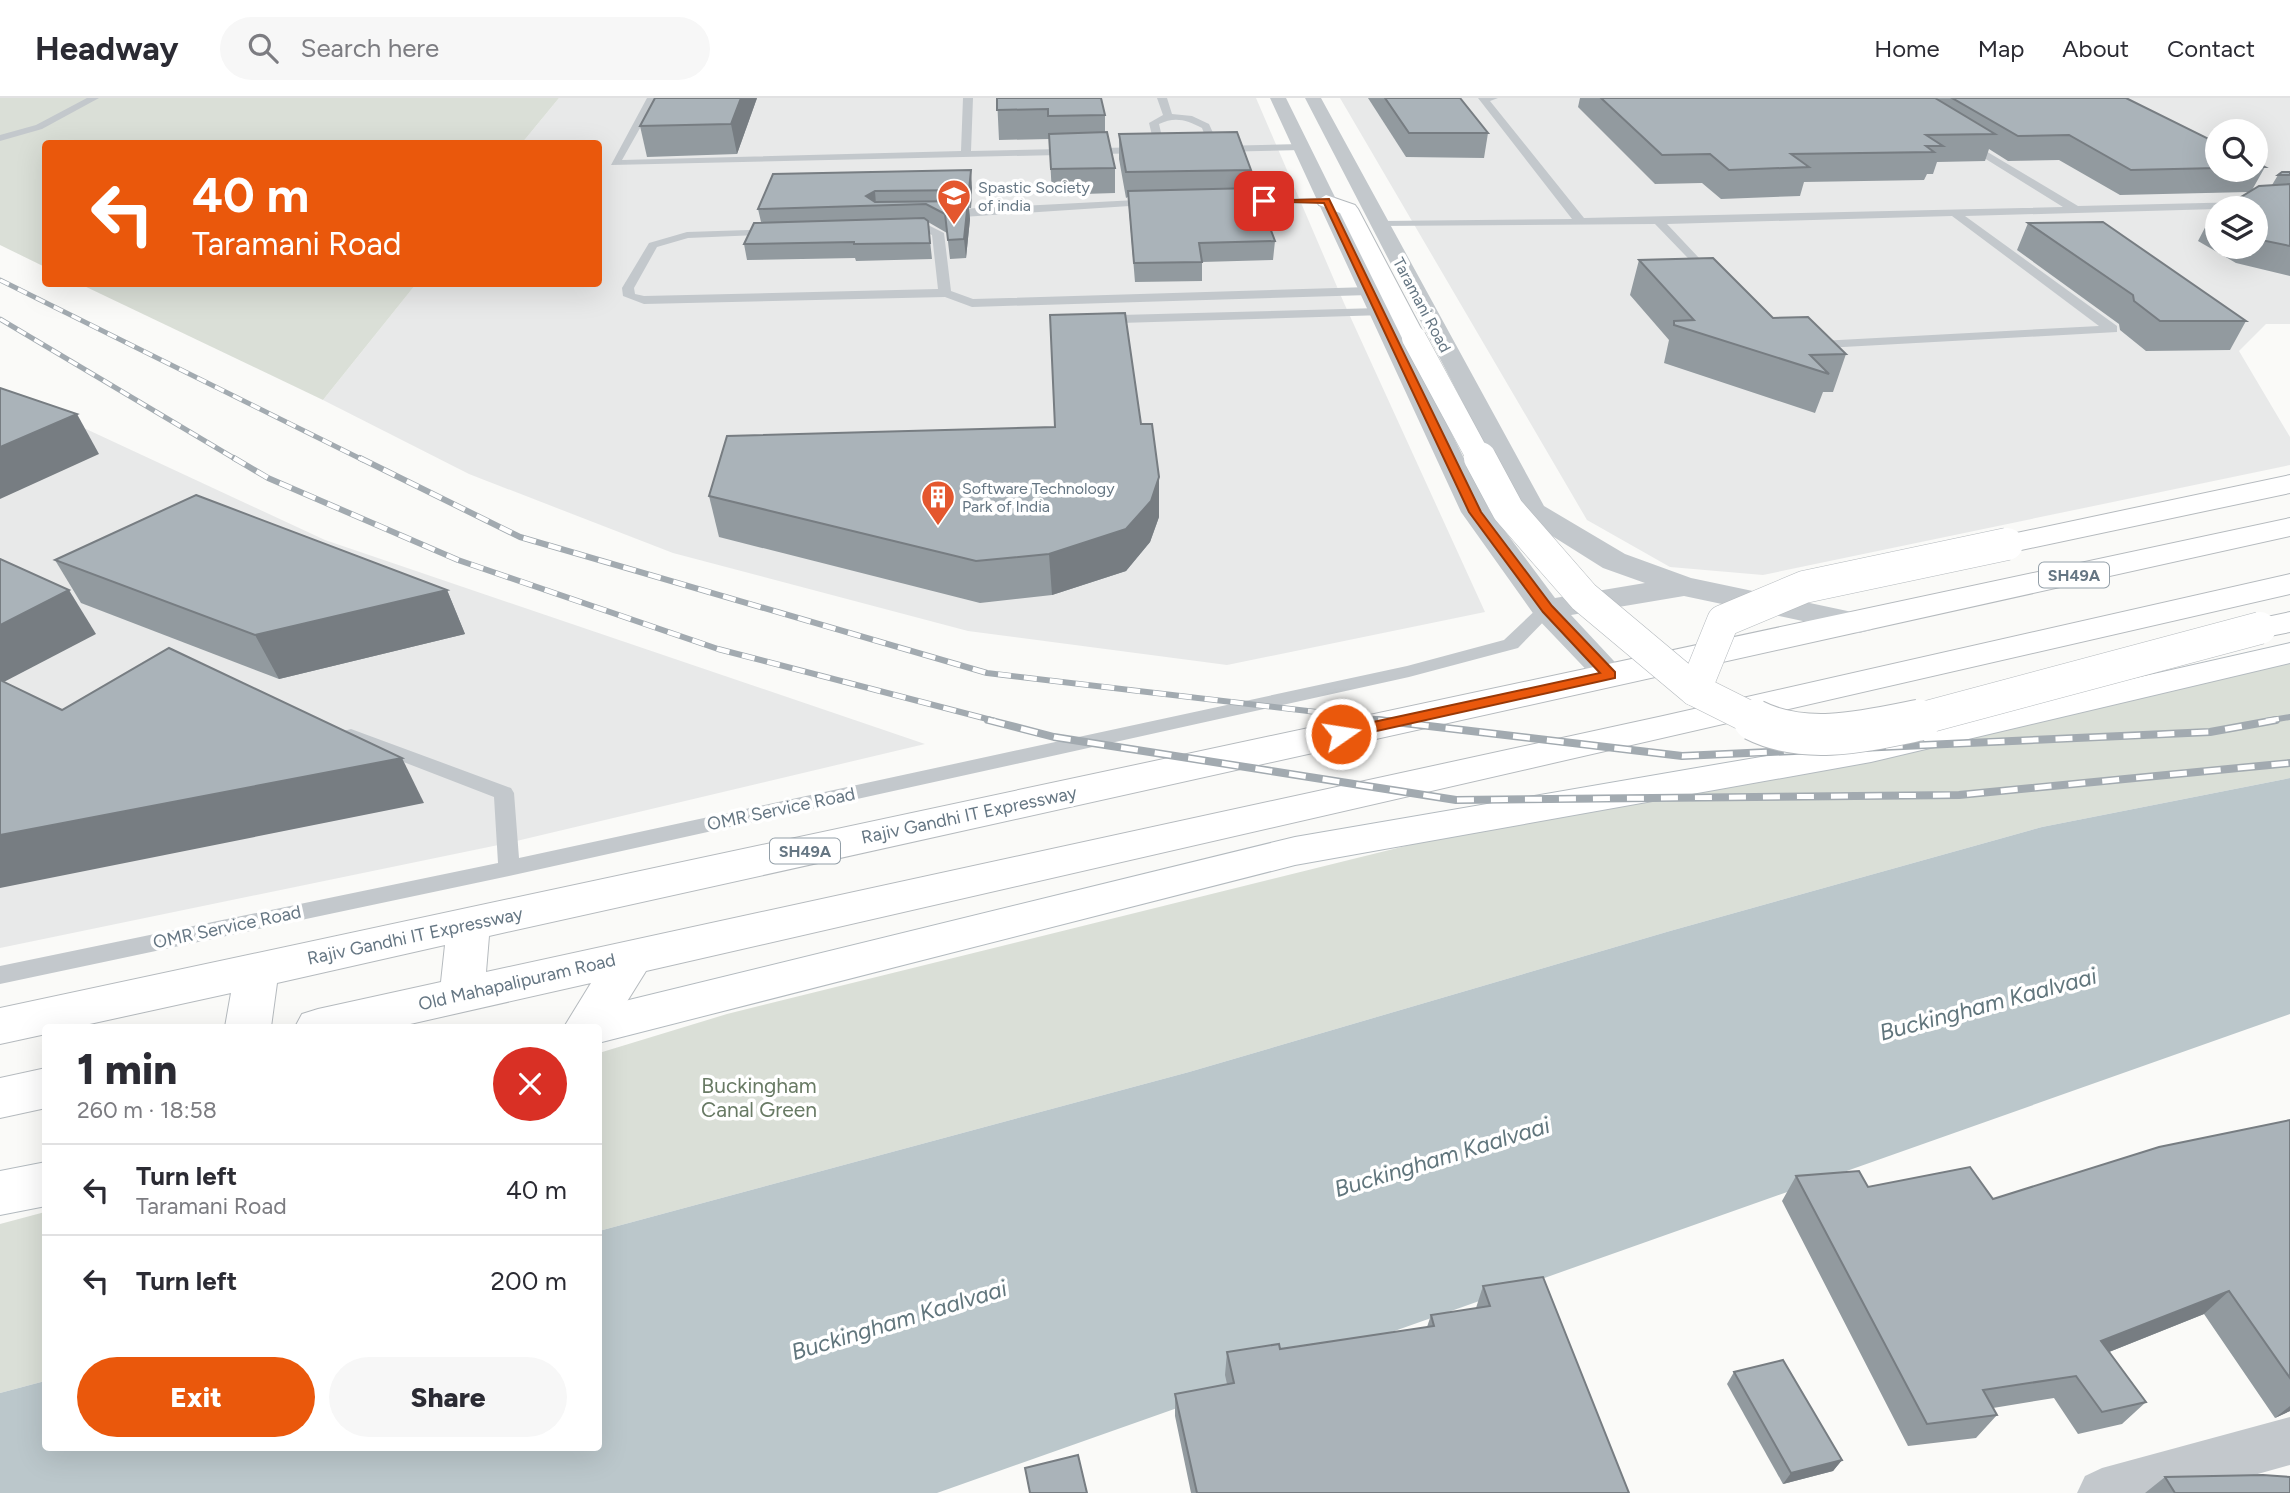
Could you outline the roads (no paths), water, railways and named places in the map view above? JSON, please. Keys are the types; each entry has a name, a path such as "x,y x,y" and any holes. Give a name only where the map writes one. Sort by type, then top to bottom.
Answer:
{"main road":[{"path":"1326,201 1348,209 1414,338 1508,510 1584,597 1695,690 1765,725 1823,735 1859,733 1941,715 2275,625"},
{"path":"1695,690 1724,621 1804,587 2290,484"},
{"name":"SH49A","path":"1859,623 2290,527"},
{"name":"Old Mahapalipuram Road","path":"332,1024 1663,728 2278,587"},
{"name":"Rajiv Gandhi IT Expressway","path":"0,1026 1609,675 1859,623"},
{"path":"601,1024 1295,851 1871,750 2290,653"},
{"path":"462,995 468,925"},
{"path":"591,1024 634,956"},
{"path":"248,1024 257,971"},
{"path":"0,1098 42,1089"},
{"path":"0,1193 42,1185"}],"street":[{"path":"1278,98 1476,512 1547,609 1609,675"},
{"name":"Taramani Road","path":"1313,98 1532,511 1614,561 1683,586"},
{"path":"1547,609 1683,586 1859,623"},
{"path":"2102,1493 2290,1441"}],"lane":[{"path":"0,138 39,127 94,98"},
{"path":"652,98 615,163 1173,149"},
{"path":"966,154 968,98"},
{"path":"1162,98 1168,116"},
{"path":"1483,98 1581,222"},
{"path":"1483,98 1493,98"},
{"path":"1160,150 1154,123 1168,116 1199,121 1206,126 1215,149"},
{"path":"1951,133 2076,210"},
{"path":"1201,149 1301,147"},
{"path":"1221,202 1326,201"},
{"path":"922,213 963,214 1169,202"},
{"path":"1380,224 1658,221 2290,204"},
{"path":"1788,345 2112,329 1954,213"},
{"path":"673,225 783,220"},
{"path":"1658,221 1721,288"},
{"path":"888,229 928,228 938,233 942,284 946,293"},
{"path":"794,232 687,235 653,244 628,288 629,296 644,300 946,293 972,303 992,304 1374,301"},
{"path":"1120,319 1374,301"},
{"name":"OMR Service Road","path":"0,975 509,869 1409,671 1511,644 1547,609"},
{"path":"351,735 504,793 509,869"}],"water":[{"name":"Buckingham Kaalvaai","path":"2290,778 2290,1014 937,1493 0,1493 0,1393 42,1382 42,1451 602,1451 602,1230 1189,1072 1670,931 2042,827"}],"railway":[{"path":"0,280 363,460"},
{"path":"0,319 237,460"},
{"path":"234,458 268,478 458,560 718,649 995,721"},
{"path":"360,458 520,537 987,673 1392,721"},
{"path":"2266,721 2290,717"},
{"path":"988,720 1054,737 1456,800 1959,795 2290,763"},
{"path":"1378,720 1682,756 2210,732 2276,720"}],"place":[{"name":"Spastic Society of india","path":"954,226"},
{"name":"Software Technology Park of India","path":"938,527"}],"park label":[{"name":"Buckingham Canal Green","path":"759,1097"}]}
